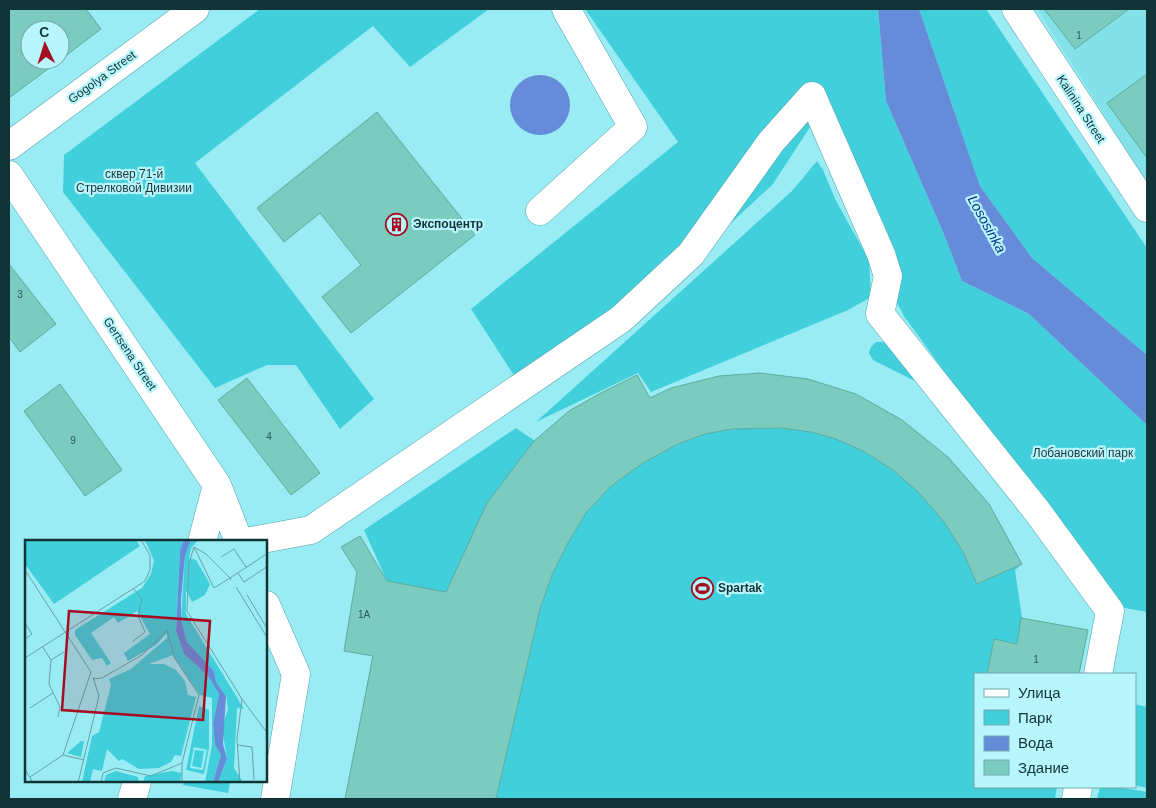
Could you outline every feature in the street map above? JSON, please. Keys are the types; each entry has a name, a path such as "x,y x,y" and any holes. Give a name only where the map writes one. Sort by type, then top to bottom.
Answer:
{"street":[{"name":"Gogolya Street","path":"9,146 195,9"},
{"path":"540,211 633,127 566,9"},
{"name":"Kalinina Street","path":"1016,9 1147,208"},
{"path":"257,540 311,530 621,319 691,254 771,142 812,96 881,254 888,276 880,314 1037,511 1110,611 1098,673"},
{"name":"Gertsena Street","path":"9,174 218,485 238,540"},
{"path":"203,540 218,485"},
{"path":"268,610 296,674 275,799"},
{"path":"132,799 137,783"}],"shaded area":[{"path":"1037,9 1147,9 1147,182 1141,173"}],"green space":[{"name":"сквер 71-й Стрелковой Дивизии","path":"260,9 489,9 410,67 373,26 195,163 374,399 340,429 296,365 267,365 215,388 63,192 64,155"},
{"name":"Лобановский парк","path":"585,9 878,9 886,101 943,232 962,281 1029,314 1147,425 1147,612 1114,606 904,316 860,233 814,121 773,184 730,224 515,377 471,309 678,142"},
{"path":"919,9 986,9 1147,248 1147,355 1032,258 980,186"},
{"path":"817,161 823,170 836,201 869,260 871,297 848,310 651,392 638,373 536,422 792,191"},
{"path":"876,342 888,344 915,381 873,360 869,353 871,347"},
{"name":"Spartak","path":"760,373 808,379 856,394 902,420 948,457 989,504 1022,564 1015,570 1022,618 1088,630 1079,673 974,673 974,788 1057,788 1055,799 345,799 387,581 364,530 516,428 535,441 569,411 637,375 650,398 690,383"},
{"path":"1136,704 1147,707 1147,788 1136,785"},
{"path":"184,783 230,783 228,793 183,785"},
{"path":"1100,788 1123,788 1147,792 1147,799 1097,799"}],"water":[{"name":"Lososinka","path":"878,9 919,9 980,186 1032,258 1147,355 1147,425 1029,314 962,281 943,232 886,101"},
{"path":"540,75 557,80 565,88 570,105 565,122 557,130 540,135 523,130 515,122 510,105 515,88 523,80"}],"building":[{"path":"9,9 86,9 101,29 70,52 70,20 20,20 20,70 47,70 9,98"},
{"path":"1044,9 1129,9 1075,49"},
{"path":"1147,74 1147,158 1107,103"},
{"name":"Экспоцентр","path":"377,112 475,235 351,333 322,297 361,265 320,213 284,242 257,208"},
{"path":"9,264 56,324 20,352 9,337"},
{"path":"760,373 808,379 856,394 902,420 948,457 989,504 1022,564 977,584 963,552 944,522 919,493 893,470 863,451 836,439 811,432 781,428 732,429 705,434 678,444 643,463 610,487 586,513 568,543 552,575 540,609 496,799 345,799 373,656 344,651 357,572 341,547 360,536 387,581 446,592 487,503 534,441 569,411 637,375 650,398 671,388 719,376"},
{"path":"247,378 320,473 291,495 218,400"},
{"path":"60,384 122,470 85,496 24,411"},
{"path":"1021,618 1088,630 1079,673 987,673 994,639 1017,644"}],"place":[{"name":"Экспоцентр","path":"397,224"},
{"name":"Spartak","path":"702,588"}]}
